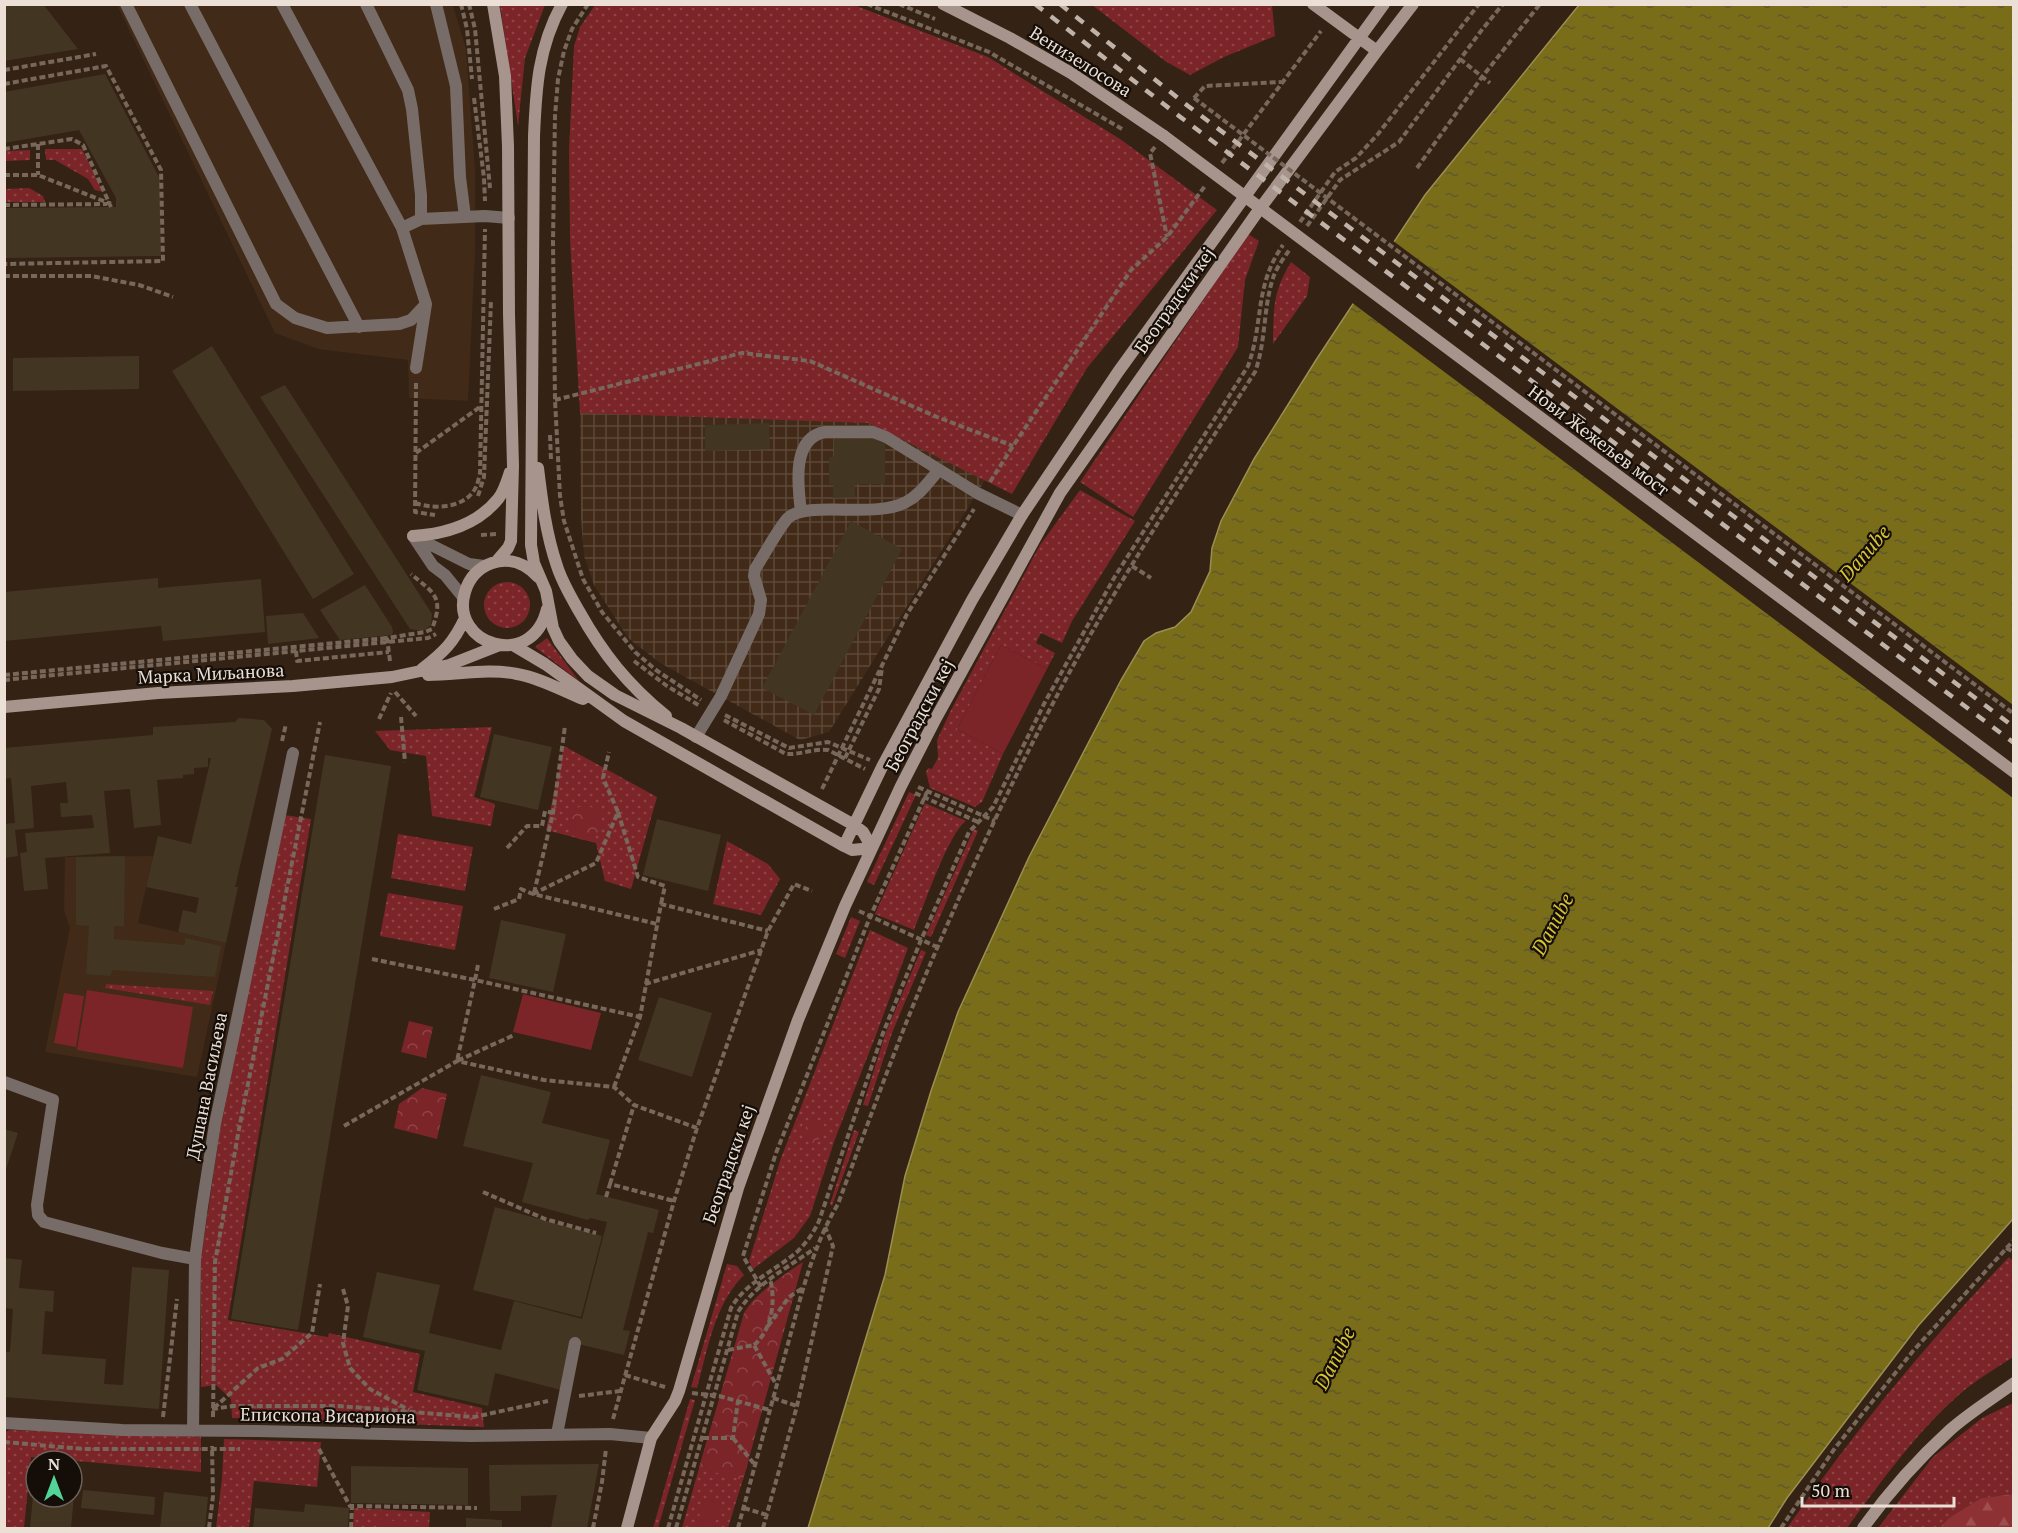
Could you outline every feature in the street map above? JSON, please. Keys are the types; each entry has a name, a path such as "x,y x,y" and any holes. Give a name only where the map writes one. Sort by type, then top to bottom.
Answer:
{"main road":[{"path":"493,4 505,76 508,146 509,326 513,466 511,541 508,548 474,574 467,584 463,607 465,618 473,631 485,641 506,645 545,664 603,708"},
{"path":"400,676 494,672 515,674 541,681 603,708 844,846 852,850 872,848 863,832 854,825 681,728 615,695 588,676 572,659 559,641 553,627 546,591 539,577 531,545 534,145 536,86 541,56 551,25 562,4"},
{"name":"Венизелосова","path":"944,4 1071,73 1164,136"},
{"path":"1313,4 1377,51"},
{"name":"Београдски кеј","path":"844,846 882,767 972,600 1022,514 1118,372 1384,4"},
{"name":"Београдски кеј","path":"627,1528 651,1438 679,1391 720,1245 758,1129 815,979 872,848 936,718 1060,493 1256,214 1413,4"},
{"name":"Нови Жежељев мост","path":"1164,136 2013,772"},
{"path":"532,425 547,533 563,582 595,641 611,663 650,704 681,728"},
{"path":"413,536 451,531 479,515 500,497 513,466"},
{"path":"490,564 508,561 520,563 539,577"},
{"path":"506,645 526,640 537,632 548,606"},
{"name":"Марка Миљанова","path":"419,671 439,656 456,638 465,618"},
{"name":"Марка Миљанова","path":"4,707 159,693 293,686 400,676 449,665 506,645"},
{"path":"1863,1528 1922,1457 1951,1429 2013,1383"},
{"path":"1997,1395 2013,1390"}],"street":[{"path":"126,4 276,304 295,318 327,328 399,324 411,320 426,304"},
{"path":"190,4 359,327"},
{"path":"282,4 402,228 426,304 416,368"},
{"path":"366,4 408,90 421,195 421,219"},
{"path":"436,4 456,86 460,177 465,217"},
{"path":"402,228 421,219 509,218"},
{"path":"801,512 799,468 801,455 809,440 817,434 873,432 886,437 982,495 1022,514"},
{"path":"696,737 712,711 759,614 761,600 754,576 755,569 787,519 801,512 892,508 917,495 939,470"},
{"path":"413,536 469,564 490,564"},
{"path":"413,536 433,566 445,575 463,597"},
{"name":"Душана Васиљева","path":"193,1431 195,1259 215,1124 293,753"},
{"path":"4,1082 53,1100 37,1205 38,1215 44,1222 195,1259"},
{"path":"557,1434 575,1343"},
{"name":"Епископа Висариона","path":"4,1423 86,1429 471,1436 610,1434 651,1438"}],"path":[{"path":"461,4 467,29 473,84"},
{"path":"415,503 440,507 461,501 476,488 480,473 480,407 489,217 488,152 475,29 469,4"},
{"path":"588,4 572,29 564,51 558,80 555,116 553,241 555,400 563,513 583,579 602,612 634,652 712,711 789,748 828,742 871,761"},
{"path":"867,4 989,52 1128,133"},
{"path":"1297,225 1335,172 1356,158 1378,134 1479,4"},
{"path":"1306,227 1340,180 1399,142 1503,4"},
{"path":"1417,168 1482,77 1540,4"},
{"path":"1221,164 1321,31"},
{"path":"4,70 96,54"},
{"path":"1460,59 1490,83"},
{"path":"4,84 106,66 161,170 162,261 111,260 4,264"},
{"path":"1282,82 1205,86 1194,98 2013,714"},
{"path":"474,96 489,217"},
{"path":"4,149 72,139 83,145 111,206"},
{"path":"38,144 38,175"},
{"path":"1147,144 1155,147 1150,153 1167,237"},
{"path":"4,176 38,175 111,206"},
{"path":"820,793 907,614 1012,446 1131,270 1167,237 1208,183"},
{"path":"4,206 111,206"},
{"path":"668,1528 731,1308 736,1299 757,1280 799,1250 819,1221 883,1033 921,939 969,832 993,807 1045,702 1114,578 1248,366 1256,345 1261,292 1266,275 1285,243"},
{"path":"738,1528 817,1247 825,1226 838,1204 895,1051 937,947 995,821 1089,639 1254,372 1261,356 1267,307 1274,276 1292,246"},
{"path":"4,276 91,276 139,285 173,297"},
{"path":"474,501 479,494 484,477 491,296"},
{"path":"555,400 742,354 810,361 937,417 1012,446"},
{"path":"416,368 415,512 438,516"},
{"path":"416,453 480,407"},
{"path":"549,426 552,462"},
{"path":"1132,566 1151,578"},
{"path":"4,680 296,651 388,640 425,632 432,629 439,602 434,593 411,574"},
{"path":"4,675 428,638 439,633"},
{"path":"388,640 390,666"},
{"path":"296,651 297,661 389,652"},
{"path":"627,653 633,661 667,686 786,754 796,755 822,749 866,769"},
{"path":"845,758 879,689 882,665"},
{"path":"379,719 393,689 416,716"},
{"path":"401,717 405,762"},
{"path":"214,1408 215,1262 238,1129 320,722"},
{"path":"533,894 553,813 566,726"},
{"path":"609,752 603,778 618,812 638,877 665,886 640,1017 614,1087"},
{"path":"918,787 995,821"},
{"path":"761,1287 743,1256 776,1153 870,917 927,792"},
{"path":"915,793 978,822"},
{"path":"507,848 527,826 542,826 545,811 553,813"},
{"path":"533,894 596,863 618,812"},
{"path":"593,1528 620,1391 674,1201 698,1128 768,931 794,884 812,891"},
{"path":"494,909 519,899 521,889 533,894 657,924"},
{"path":"661,904 768,931"},
{"path":"855,910 937,947"},
{"path":"645,984 762,950"},
{"path":"372,959 640,1017"},
{"path":"457,1061 478,965"},
{"path":"344,1126 457,1061 514,1035"},
{"path":"457,1061 544,1080 614,1087 634,1105 698,1128"},
{"path":"606,1197 634,1105"},
{"path":"610,1184 674,1201"},
{"path":"483,1192 544,1219 596,1233"},
{"path":"763,1528 797,1406 833,1246 825,1226"},
{"path":"1782,1528 1834,1448 1913,1351 2013,1240"},
{"path":"676,1528 738,1312 743,1304 770,1279 817,1247"},
{"path":"2006,1248 2013,1252"},
{"path":"766,1329 773,1301 770,1279"},
{"path":"214,1408 258,1368 282,1359 312,1333 320,1284"},
{"path":"728,1350 753,1345 789,1297 797,1290 804,1288"},
{"path":"344,1289 348,1306 343,1343 350,1368 370,1389 413,1412"},
{"path":"753,1345 777,1386"},
{"path":"625,1375 654,1385 715,1396 770,1410"},
{"path":"152,1415 164,1416 232,1406 339,1406 474,1417 564,1398 620,1391"},
{"path":"773,1398 797,1406"},
{"path":"738,1401 733,1438 756,1466"},
{"path":"703,1438 733,1438"},
{"path":"209,1528 213,1496 212,1449"},
{"path":"319,1449 350,1506 477,1508"},
{"path":"351,1528 352,1506"},
{"path":"744,1508 767,1515"}],"shaded area":[{"path":"117,5 453,5 466,49 475,169 475,253 468,401 409,398 408,360 318,349 275,333"},
{"path":"848,411 987,477 829,732 800,740 660,663 628,638 594,585 584,556 581,518 580,413"},
{"path":"153,856 138,923 226,943 197,1077 45,1052 70,928 64,910 65,857"}],"green space":[{"path":"500,5 545,5 525,58 518,126"},
{"path":"595,5 854,5 988,57 1120,139 1217,210 1087,368 1012,494 869,423 580,413 570,239 569,150 574,46 580,27"},
{"path":"1092,5 1272,5 1275,36 1224,57 1190,75 1165,61"},
{"path":"45,149 82,149 103,192 95,190 88,179 55,160 46,160"},
{"path":"30,150 30,160 5,161 5,151"},
{"path":"29,188 43,196 45,202 5,202 5,189"},
{"path":"1248,234 1259,241 1245,280 1238,347 1133,517 1080,482"},
{"path":"1291,262 1310,277 1307,296 1273,344 1277,292"},
{"path":"1080,490 1135,521 1072,621 1062,643 1041,633 1036,643 1055,653 1047,669 1001,645 957,729 1003,754 982,802 975,807 930,788 926,772 928,768 932,769 938,758 937,740 951,710 1040,545"},
{"path":"507,582 523,589 530,605 523,621 507,628 491,621 484,605 491,589"},
{"path":"547,638 579,681 535,647"},
{"path":"1001,645 1047,669 1003,754 957,729"},
{"path":"492,727 474,797 495,804 491,826 432,816 426,756 390,750 375,731"},
{"path":"564,746 657,797 631,889 605,881 596,843 546,830"},
{"path":"909,792 916,795 874,885 867,882"},
{"path":"925,803 966,821 959,828 944,855 914,930 875,914"},
{"path":"585,806 597,811 602,823 597,835 585,840 573,835 568,823 573,811"},
{"path":"284,815 311,819 228,1320 328,1337 329,1333 420,1354 413,1392 482,1408 484,1427 232,1418 231,1399 216,1385 201,1387 201,1258 220,1130"},
{"path":"974,829 978,831 931,937 926,935"},
{"path":"398,834 473,847 465,891 391,878"},
{"path":"727,841 768,864 780,879 761,915 713,904"},
{"path":"388,893 463,906 455,950 380,936"},
{"path":"851,917 860,921 845,958 836,954"},
{"path":"870,930 908,948 835,1139 810,1216 794,1238 753,1269 749,1261 781,1158"},
{"path":"921,950 926,952 892,1033 868,1106 863,1105 886,1032"},
{"path":"106,984 213,991 210,1005 105,988"},
{"path":"87,990 193,1007 183,1068 77,1050"},
{"path":"64,993 84,996 76,1047 54,1043"},
{"path":"523,994 601,1013 591,1050 513,1032"},
{"path":"409,1021 433,1027 426,1058 401,1052"},
{"path":"422,1088 447,1094 437,1139 394,1128 399,1104"},
{"path":"809,1117 825,1122 817,1144 802,1139"},
{"path":"854,1130 859,1132 832,1206 830,1204"},
{"path":"2009,1257 2013,1261 2013,1357 1967,1388 1933,1419 1903,1454 1847,1528 1787,1528 1893,1388"},
{"path":"803,1262 743,1480 699,1468 744,1313 755,1298"},
{"path":"727,1264 737,1266 744,1275 734,1287 719,1314 697,1388 691,1387"},
{"path":"690,1399 695,1400 658,1528 653,1528"},
{"path":"2013,1403 2013,1494 1981,1498 1950,1517 1939,1528 1878,1528 1933,1457 1982,1418"},
{"path":"10,1430 201,1437 201,1472 84,1462 84,1449 24,1449 24,1509 26,1509 24,1528 5,1528 5,1432"},
{"path":"224,1439 321,1442 317,1487 254,1481 249,1528 216,1528"},
{"path":"707,1440 737,1449 748,1463 728,1528 682,1528"},
{"path":"2013,1494 2013,1528 1939,1528 1950,1517 1981,1498"},
{"path":"704,1499 721,1503 714,1528 696,1528"},
{"path":"354,1508 430,1512 429,1528 353,1528"},
{"path":"377,1519 426,1523 425,1528 376,1528"}],"water":[{"name":"Danube","path":"1579,5 2013,5 2013,1219 1918,1326 1787,1498 1768,1528 808,1528 885,1275 905,1176 931,1091 958,1012 1029,857 1121,680 1144,641 1156,633 1175,627 1191,612 1210,571 1212,548 1221,521 1254,459 1316,360 1425,195"}],"pier":[{"path":"1392,240 2013,705 2013,798 1351,302"}],"building":[{"path":"4,4 43,4 78,49 4,61"},
{"path":"105,74 160,179 161,256 4,258 4,208 116,207 116,198 79,130 4,143 4,92"},
{"path":"212,346 354,574 313,599 172,371"},
{"path":"139,356 139,389 13,391 13,358"},
{"path":"285,385 432,614 431,625 423,631 410,629 260,397"},
{"path":"769,423 770,449 705,451 705,425"},
{"path":"834,439 885,439 885,484 855,484 855,497 833,498 833,484 829,484 829,457 834,457"},
{"path":"851,521 902,549 814,715 762,688"},
{"path":"158,578 158,588 261,579 265,632 163,641 161,626 4,641 4,592"},
{"path":"365,585 392,627 392,635 340,640 320,610"},
{"path":"303,613 319,638 268,644 266,616"},
{"path":"239,718 264,720 272,729 235,887 238,887 226,943 178,932 183,910 196,913 199,898 146,887 158,836 191,844 211,758 208,758 208,767 194,768 194,774 183,775 183,778 157,780 161,825 134,828 130,789 104,791 110,853 45,858 48,889 24,891 20,853 27,852 25,833 94,828 92,815 61,817 60,803 68,803 66,782 31,786 34,828 15,830 18,856 4,858 4,824 15,823 11,778 4,779 4,748 153,735 153,727 235,722"},
{"path":"494,734 552,747 538,810 480,797"},
{"path":"325,755 391,766 298,1330 231,1319"},
{"path":"657,819 721,835 708,891 643,875"},
{"path":"125,856 124,926 114,926 114,939 185,945 185,938 221,946 215,977 112,970 111,976 86,974 89,926 76,925 76,857"},
{"path":"501,920 566,934 553,992 489,978"},
{"path":"659,997 712,1013 692,1077 638,1060"},
{"path":"481,1075 551,1092 542,1123 610,1140 596,1194 659,1210 653,1233 648,1232 623,1330 630,1331 624,1355 574,1343 561,1390 495,1373 488,1406 417,1390 425,1351 363,1337 377,1272 440,1285 429,1333 501,1350 514,1301 582,1319 607,1222 590,1218 588,1220 522,1202 533,1163 463,1146"},
{"path":"4,1129 18,1133 5,1172 4,1172"},
{"path":"495,1207 602,1236 581,1317 473,1290"},
{"path":"4,1258 22,1260 19,1288 54,1291 53,1312 45,1311 42,1354 106,1359 104,1384 123,1385 132,1267 169,1270 159,1409 4,1397 4,1352 10,1352 13,1309 4,1308"},
{"path":"599,1464 587,1528 551,1528 557,1495 521,1496 521,1511 490,1511 489,1465"},
{"path":"351,1466 468,1468 468,1505 351,1503"},
{"path":"84,1490 155,1497 154,1515 84,1508"},
{"path":"164,1492 208,1497 205,1528 160,1528"},
{"path":"305,1504 349,1508 348,1528 253,1528 255,1508 304,1512"},
{"path":"32,1509 73,1509 71,1528 30,1528"},
{"path":"466,1518 502,1520 502,1528 466,1528"}],"railway":[{"path":"1035,4 1179,116 2014,743"},
{"path":"1060,4 1188,106 2014,727"}]}
